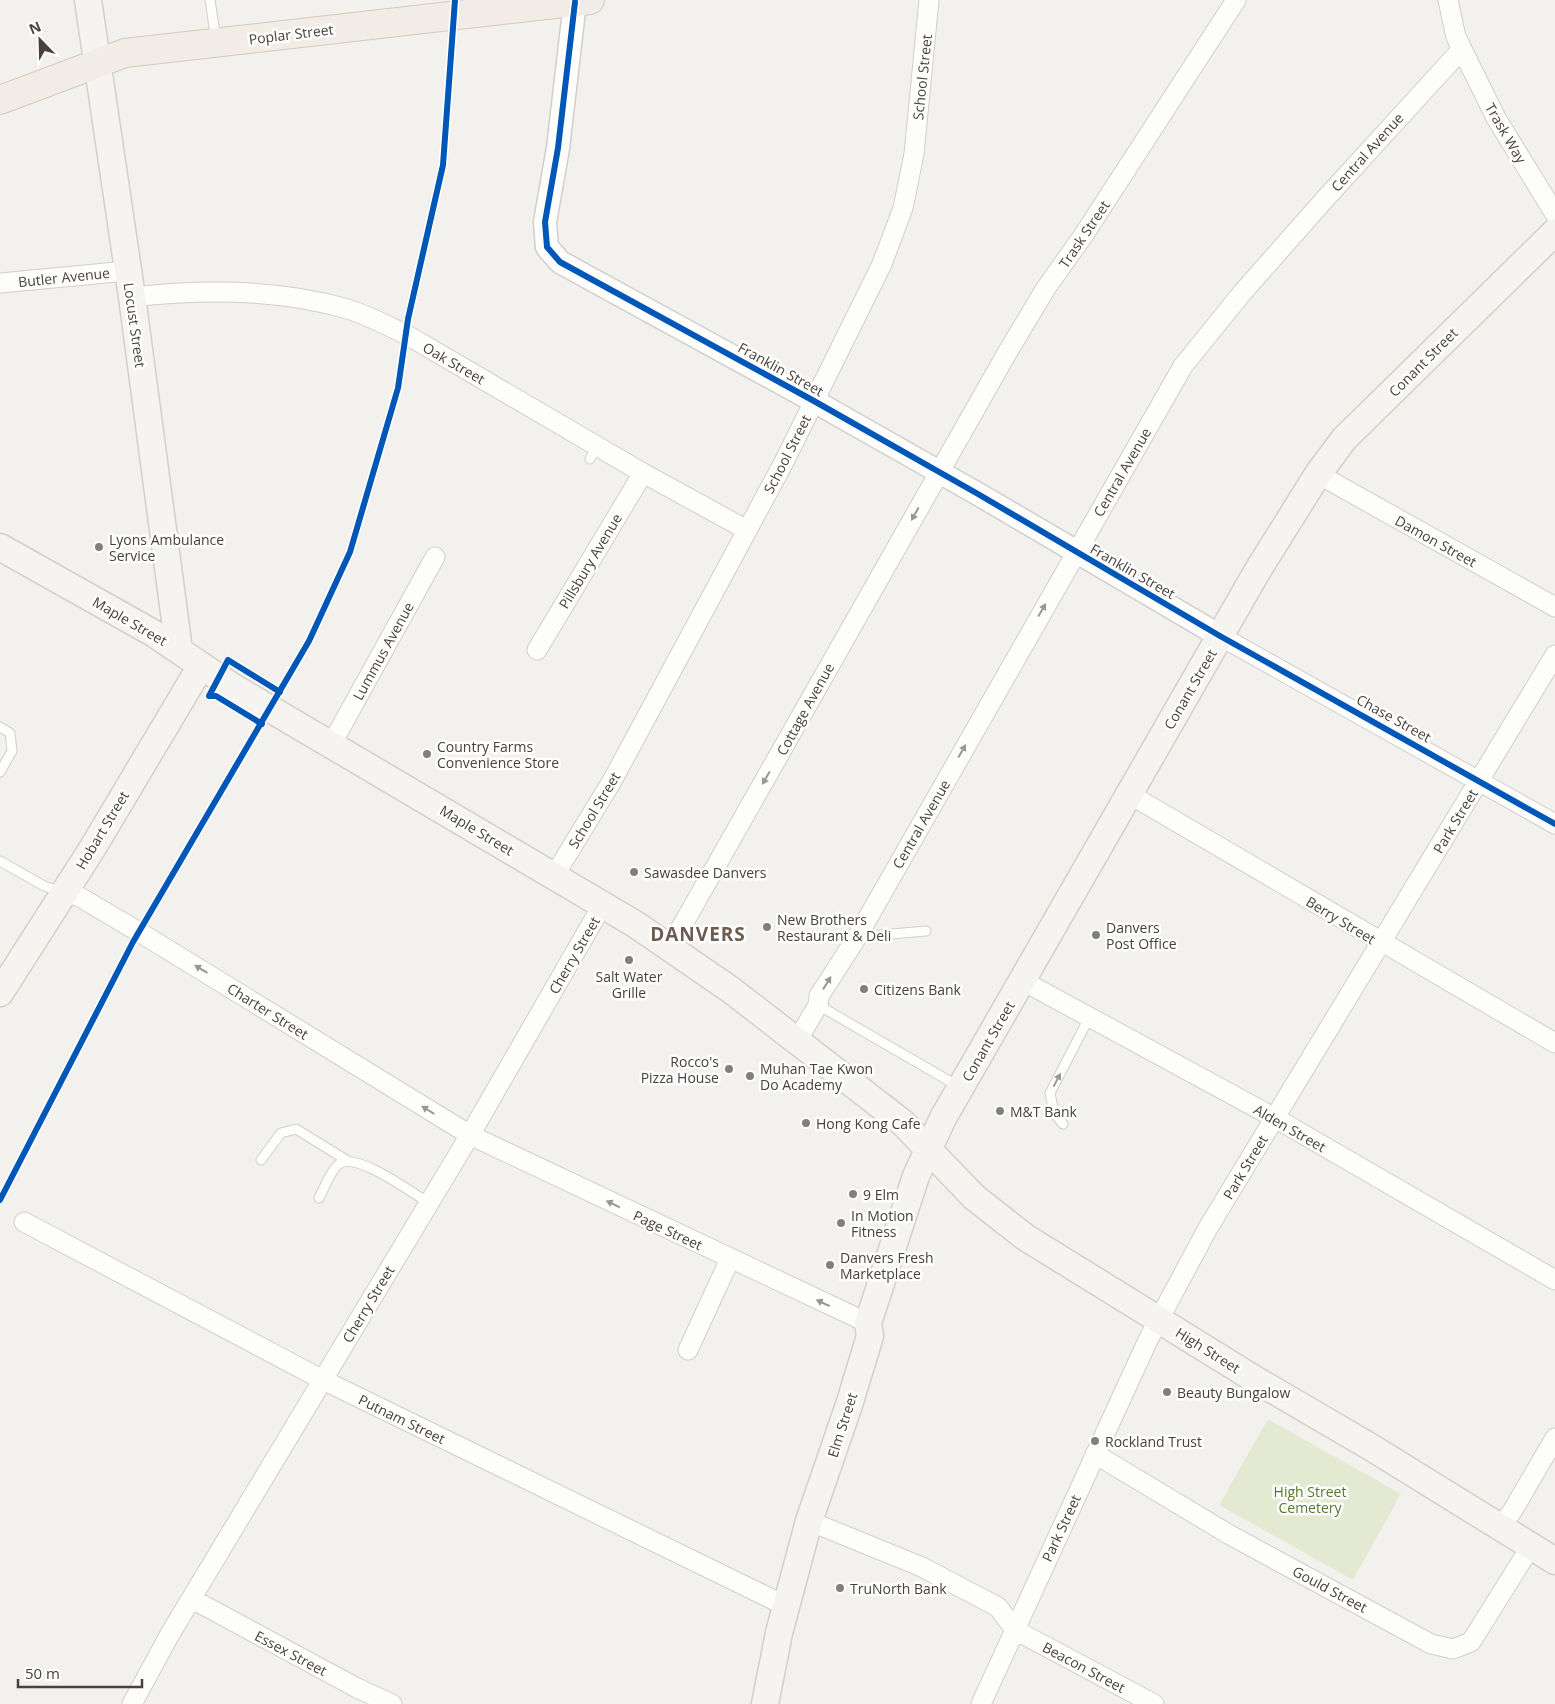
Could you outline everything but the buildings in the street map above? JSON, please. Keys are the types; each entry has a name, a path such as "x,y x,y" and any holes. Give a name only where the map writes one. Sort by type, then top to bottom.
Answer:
{"main road":[{"name":"Locust Street","path":"88,0 132,297 179,650"},
{"name":"Poplar Street","path":"0,100 125,53 583,1"},
{"name":"Conant Street","path":"929,1150 943,1118 962,1088 1129,794 1220,636 1318,474 1344,439 1555,232"},
{"name":"Maple Street","path":"0,547 179,650 201,666 331,745 603,904 670,947 797,1041 903,1123 929,1150"},
{"name":"Hobart Street","path":"0,993 201,666"},
{"name":"High Street","path":"929,1150 974,1197 1025,1237 1555,1561"},
{"name":"Elm Street","path":"765,1704 786,1606 809,1521 849,1405 870,1336 868,1323 916,1176 929,1150"}],"street":[{"name":"School Street","path":"554,876 612,781 747,530 882,264 903,208 914,154 929,0"},
{"name":"Trask Street","path":"939,472 1046,288 1084,236 1236,0"},
{"path":"1448,0 1456,37 1462,49"},
{"name":"Franklin Street","path":"583,1 545,222 547,247 551,254 560,262 814,401 939,472 1220,636"},
{"name":"Trask Way","path":"1462,49 1496,118 1555,214"},
{"name":"Central Avenue","path":"797,1041 818,1005 819,996 857,937 1075,552 1183,366 1205,338 1394,121 1462,49"},
{"name":"Butler Avenue","path":"0,283 127,270"},
{"name":"Oak Street","path":"132,297 175,292 237,292 318,302 371,317 407,335 593,452 642,473 747,530"},
{"name":"Cottage Avenue","path":"670,947 939,472"},
{"name":"Pillsbury Avenue","path":"537,650 642,473"},
{"name":"Damon Street","path":"1318,474 1555,607"},
{"name":"Lummus Avenue","path":"331,745 436,558"},
{"name":"Chase Street","path":"1220,636 1480,780 1555,824"},
{"name":"Park Street","path":"981,1704 1095,1454 1159,1320 1208,1228 1555,655"},
{"name":"Berry Street","path":"1129,794 1555,1043"},
{"name":"Charter Street","path":"63,893 78,896 139,932 470,1135"},
{"name":"Cherry Street","path":"132,1704 170,1634 470,1135 603,904"},
{"name":"Alden Street","path":"1022,981 1090,1016 1275,1118 1555,1280"},
{"name":"Page Street","path":"470,1135 868,1323"},
{"name":"Putnam Street","path":"24,1222 323,1380 786,1606"},
{"path":"688,1350 730,1259"},
{"path":"1501,1527 1555,1438"},
{"name":"Gould Street","path":"1095,1454 1230,1535 1431,1644 1453,1649 1470,1642 1531,1546"},
{"path":"809,1521 922,1567 998,1607 1015,1630"},
{"name":"Essex Street","path":"192,1599 357,1688 392,1704"},
{"name":"Beacon Street","path":"1015,1630 1154,1704"}],"lane":[{"path":"210,0 216,42"},
{"path":"0,727 10,732 12,751 0,772"},
{"path":"0,861 44,886 63,893"},
{"path":"857,937 926,931"},
{"path":"818,1005 962,1088"},
{"path":"1063,1124 1054,1113 1050,1093 1090,1016"},
{"path":"261,1160 281,1133 296,1129 348,1161 361,1163 429,1203"},
{"path":"318,1198 338,1165 348,1161"}],"green space":[{"name":"High Street Cemetery","path":"1268,1419 1401,1494 1353,1580 1219,1505"}],"cycle path":[{"path":"0,1200 133,942 309,641 350,552 398,388 408,319 443,165 455,0"},
{"path":"575,2 558,148 545,222 547,247 560,262 814,401 978,494 1220,636 1555,824"},
{"path":"262,724 216,696 209,696 228,660 280,692"}],"place":[{"name":"Lyons Ambulance Service","path":"99,547"},
{"name":"Country Farms Convenience Store","path":"427,754"},
{"name":"Sawasdee Danvers","path":"634,872"},
{"name":"New Brothers Restaurant & Deli","path":"767,927"},
{"name":"Danvers Post Office","path":"1096,935"},
{"name":"Salt Water Grille","path":"629,960"},
{"name":"Citizens Bank","path":"864,989"},
{"name":"Rocco's Pizza House","path":"729,1069"},
{"name":"Muhan Tae Kwon Do Academy","path":"750,1076"},
{"name":"M&T Bank","path":"1000,1111"},
{"name":"Hong Kong Cafe","path":"806,1123"},
{"name":"9 Elm","path":"853,1194"},
{"name":"In Motion Fitness","path":"841,1223"},
{"name":"Danvers Fresh Marketplace","path":"830,1265"},
{"name":"Beauty Bungalow","path":"1167,1392"},
{"name":"Rockland Trust","path":"1095,1441"},
{"name":"TruNorth Bank","path":"840,1588"}],"district":[{"name":"DANVERS","path":"698,934"}]}
